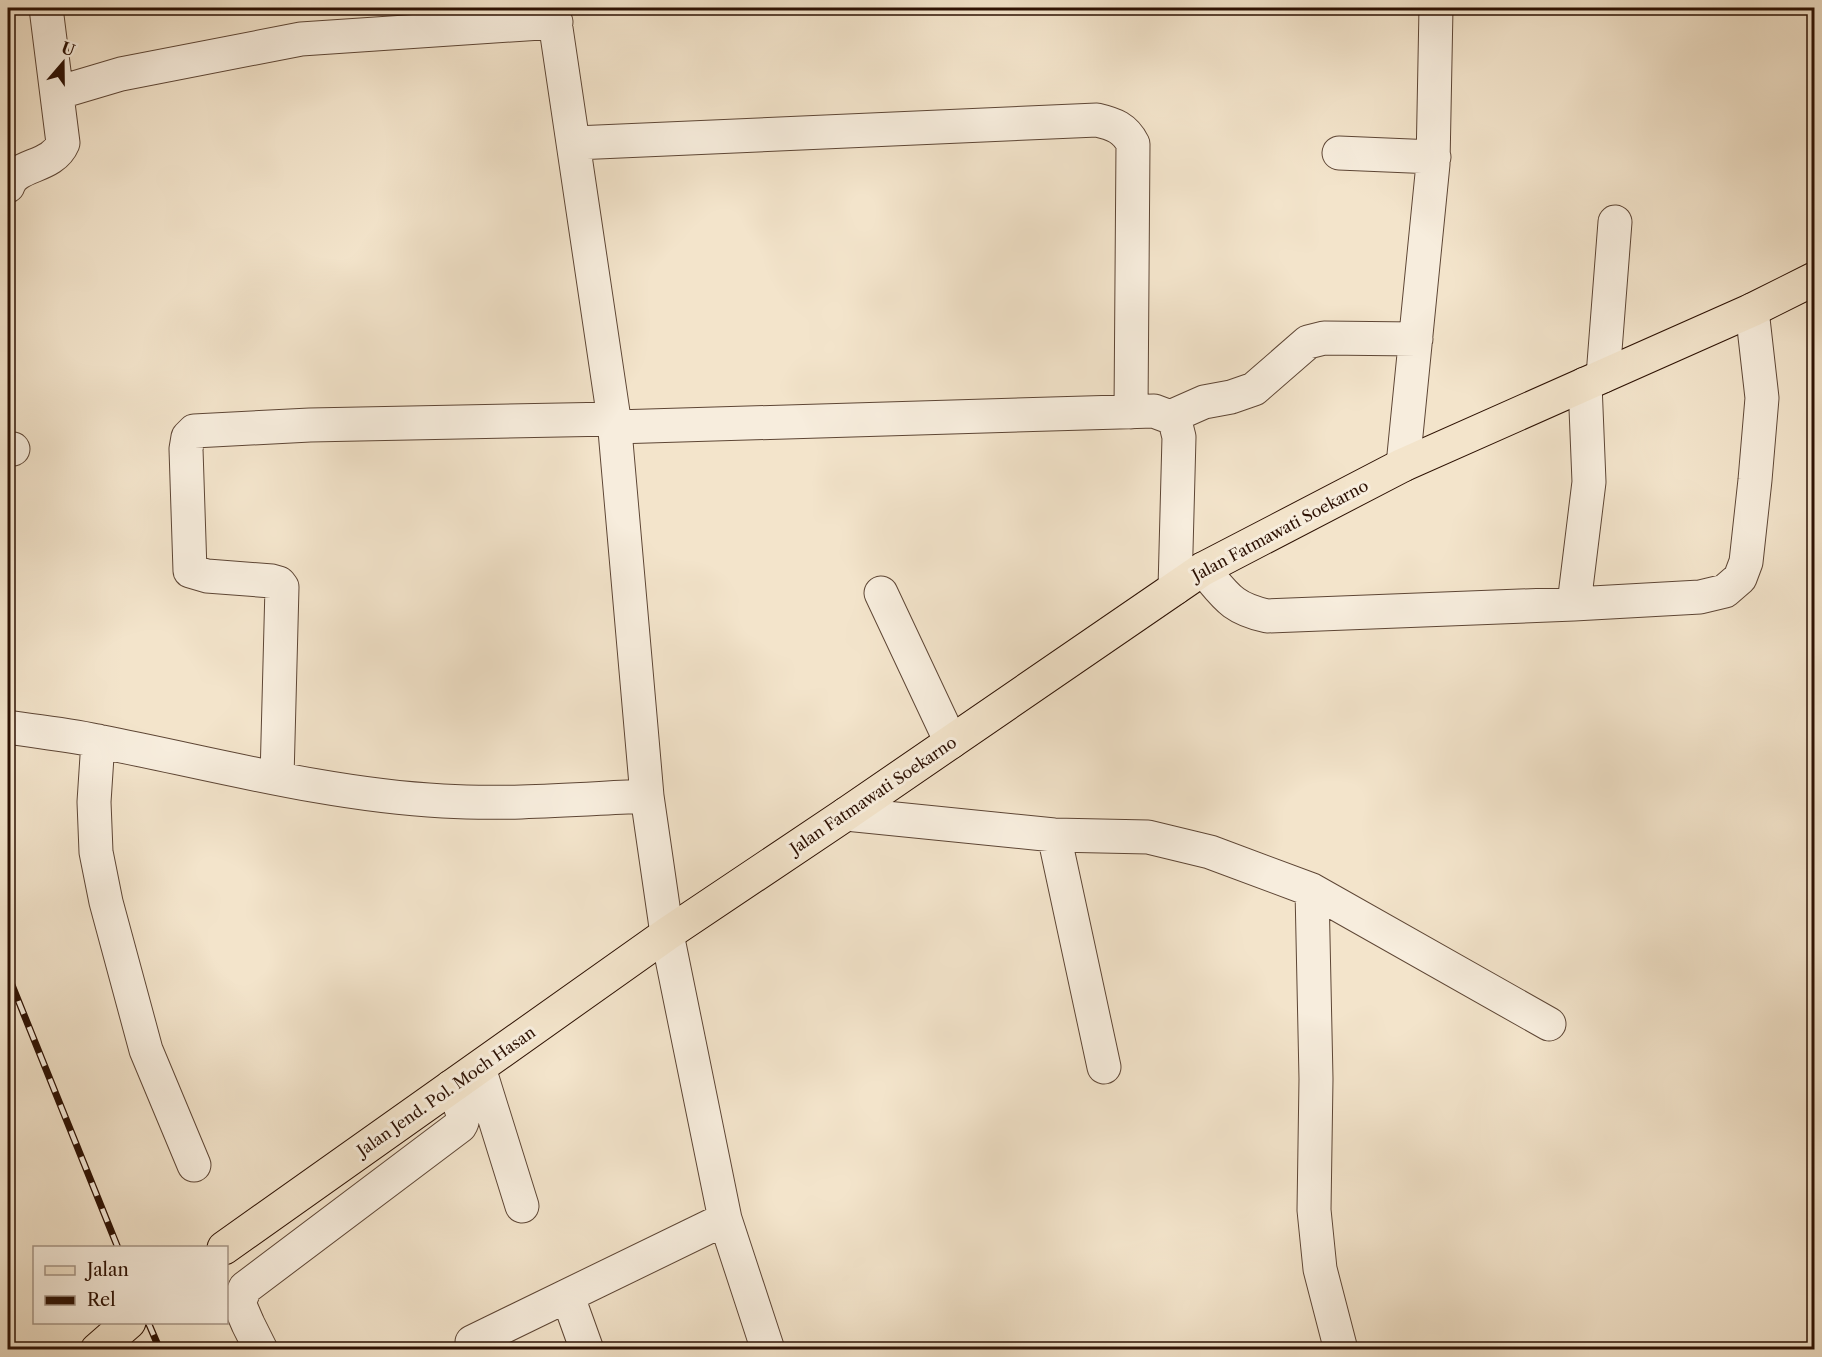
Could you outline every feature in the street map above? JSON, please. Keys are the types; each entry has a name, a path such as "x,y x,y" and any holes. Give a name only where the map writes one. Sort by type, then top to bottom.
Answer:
{"main road":[{"name":"Jalan Fatmawati Soekarno","path":"667,934 1203,569 1403,465 1752,310 1815,279"},
{"name":"Jalan Jend. Pol. Moch Hasan","path":"227,1246 421,1109 456,1097 479,1068 667,934"},
{"path":"97,1350 128,1324"}],"street":[{"path":"8,186 10,178 45,162 60,151 63,143 46,8"},
{"path":"1403,465 1434,158 1436,8"},
{"path":"57,93 121,74 301,39 554,15 575,143 615,423 648,796 667,934 725,1219 768,1350"},
{"path":"575,143 1097,120 1122,129 1128,133 1133,144 1131,412"},
{"path":"1339,153 1434,158"},
{"path":"1574,604 1589,482 1594,380 1615,222"},
{"path":"1203,569 1233,604 1247,612 1267,616 1574,604 1700,597 1725,591 1740,578 1746,562 1762,398 1752,310"},
{"path":"1170,417 1204,402 1231,397 1254,389 1308,342 1324,338 1416,339"},
{"path":"277,778 282,587 279,583 272,581 207,576 190,571 186,449 188,437 194,431 310,425 615,423 1154,411 1170,417 1178,427 1175,588"},
{"path":"881,593 951,742"},
{"path":"8,727 99,741 277,778 369,794 442,801 520,802 648,796"},
{"path":"99,741 94,802 96,852 105,902 146,1050 194,1165"},
{"path":"846,814 1054,835 1148,837 1210,852 1312,890 1549,1024"},
{"path":"1054,835 1104,1067"},
{"path":"1312,890 1316,1079 1314,1210 1320,1269 1341,1350"},
{"path":"479,1068 522,1206"},
{"path":"261,1350 239,1303 245,1288 460,1126 463,1121 456,1097"},
{"path":"468,1347 725,1219"},
{"path":"568,1297 587,1350"}],"railway":[{"path":"8,975 117,1246"},
{"path":"149,1324 160,1350"}]}
